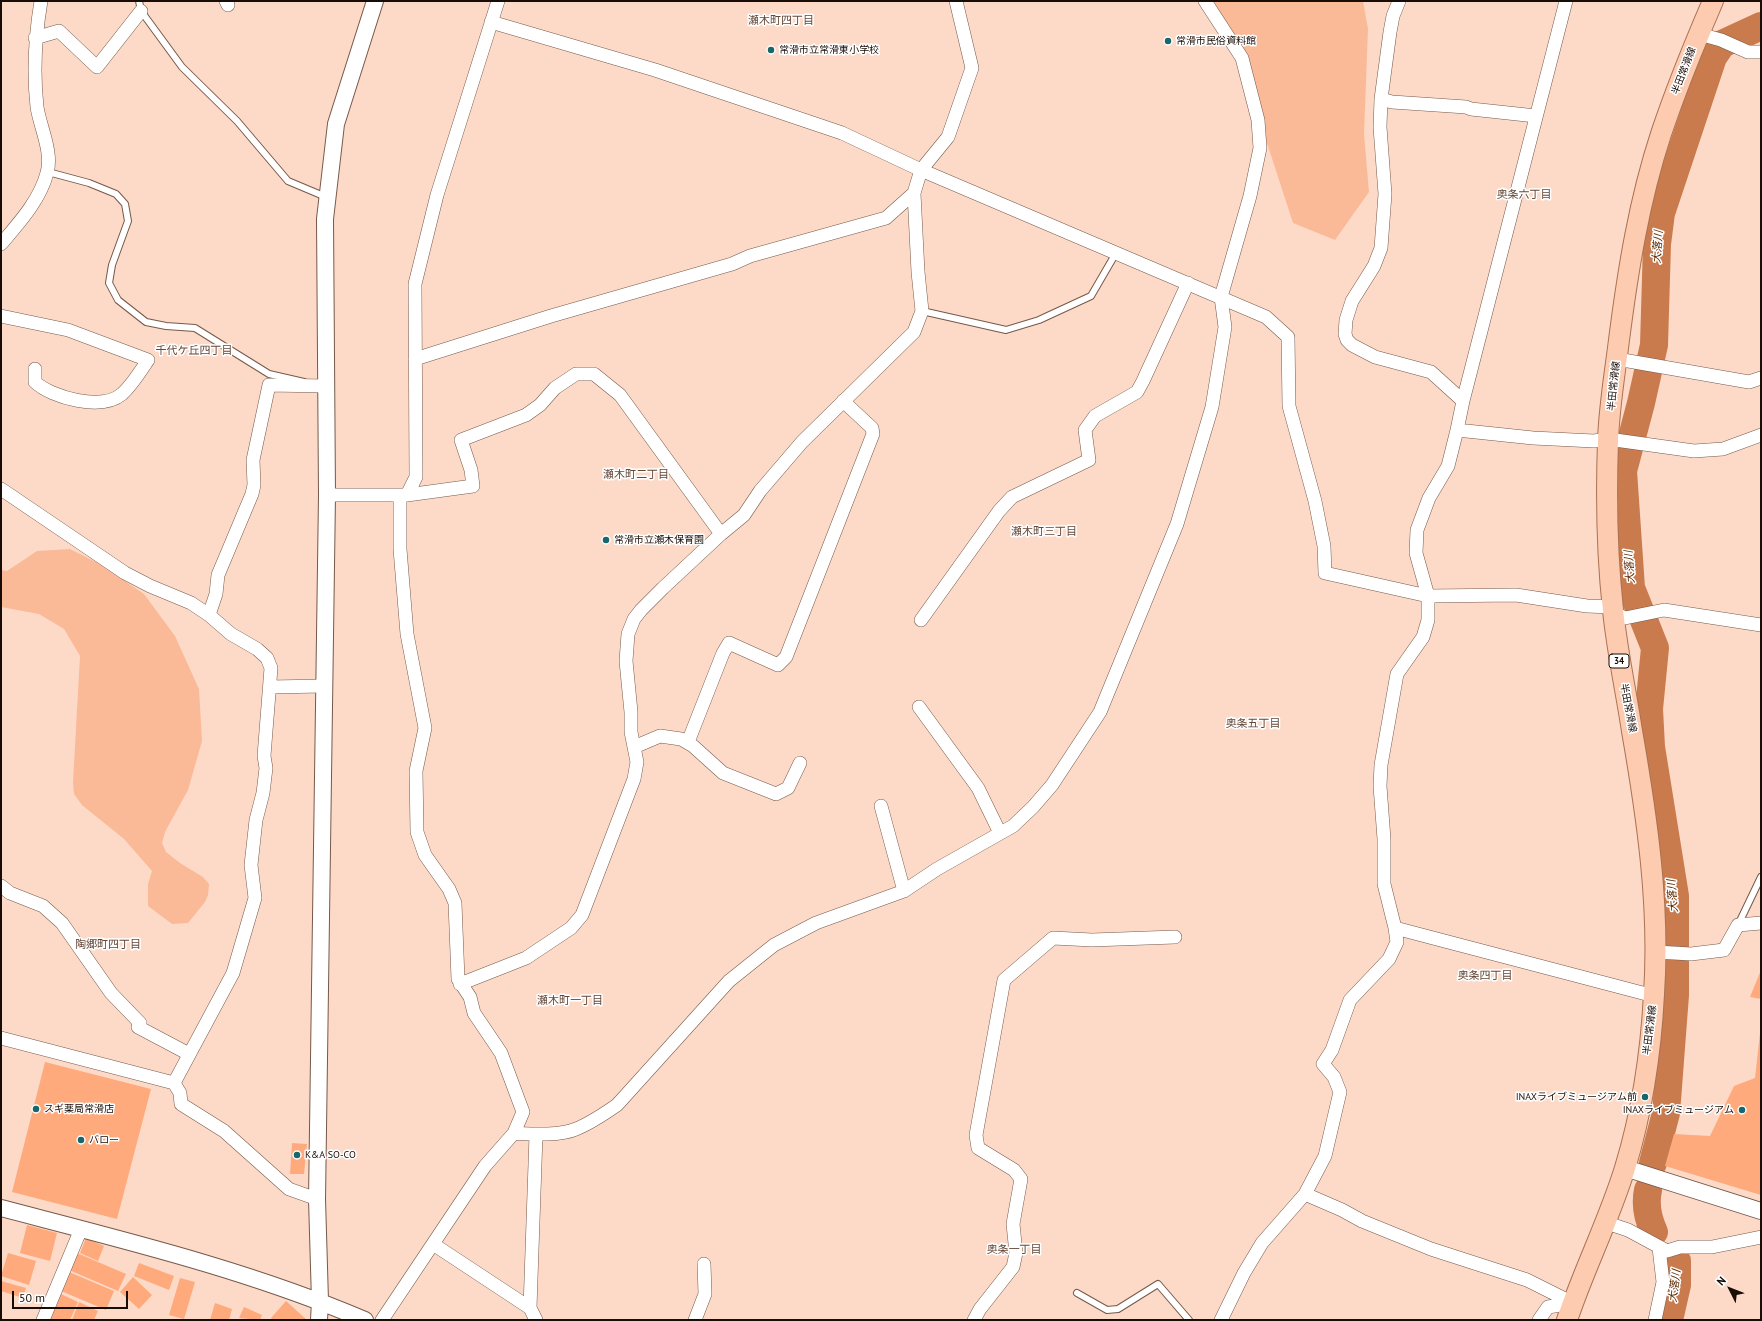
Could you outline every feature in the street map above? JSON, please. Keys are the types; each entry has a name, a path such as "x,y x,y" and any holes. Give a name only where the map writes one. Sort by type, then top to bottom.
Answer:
{"main road":[{"name":"半田常滑線","path":"1570,1311 1625,1168 1640,1103 1650,1042 1654,996 1663,952 1655,912 1651,866 1632,731 1620,667 1612,607 1607,524 1625,361 1626,285 1645,188 1661,135 1713,1"}],"street":[{"path":"1,244 39,194 48,172 47,155 35,87 35,38 41,1"},
{"path":"319,1320 320,1301 317,1199 327,495 320,386 325,219 336,124 375,1"},
{"path":"382,1320 485,1166 514,1133 523,1112 500,1053 474,1013 470,997 460,984 457,969 455,903 449,889 425,855 417,832 416,771 425,728 407,634 400,549 404,495 416,477 415,284 437,195 498,1"},
{"path":"460,984 526,958 571,928 582,915 634,779 637,762 634,747 626,646 631,626 641,610 721,534 744,515 760,491 793,453 843,401 914,332 922,311 918,272 914,193 921,170 948,137 972,68 956,1"},
{"path":"514,1133 536,1135 575,1130 596,1120 617,1105 729,981 774,946 816,923 904,891 937,869 1013,826 1052,785 1086,736 1100,712 1177,524 1212,407 1225,328 1221,297 1250,196 1260,148 1258,120 1242,58 1205,1"},
{"path":"1399,1 1393,16 1390,32 1381,99 1380,127 1385,194 1381,248 1374,266 1352,300 1346,320 1345,334 1347,340 1352,345 1375,357 1431,372 1462,401"},
{"path":"1221,1320 1244,1273 1262,1243 1305,1194 1325,1156 1340,1092 1334,1077 1323,1064 1332,1050 1350,1000 1389,958 1397,942 1384,884 1384,839 1380,786 1381,765 1394,684 1403,665 1423,637 1428,620 1428,596 1416,553 1417,530 1429,498 1448,466 1458,430 1462,401 1566,1"},
{"path":"35,38 59,31 96,67 140,6"},
{"path":"491,22 648,68 842,133 921,170 1266,317 1288,337 1289,406 1315,501 1324,546 1324,573 1428,596 1516,595 1587,606 1612,607 1619,615 1625,618 1664,610 1761,625"},
{"path":"1699,34 1721,40 1739,50 1761,52"},
{"path":"1381,99 1392,102 1466,107 1471,109 1536,116"},
{"path":"415,359 551,316 732,264 750,256 886,218 914,193"},
{"path":"921,620 999,511 1012,497 1090,460 1085,430 1095,416 1136,392 1143,381 1188,283"},
{"path":"1,316 68,330 148,360 139,374 121,395 107,401 91,402 57,395 42,388 36,382 35,369"},
{"path":"1625,361 1749,382 1761,378"},
{"path":"327,495 404,495 472,486 471,470 461,440 526,415 540,405 555,388 576,374 594,374 620,395 721,534"},
{"path":"209,615 216,594 218,575 252,494 254,485 253,460 269,385 320,386"},
{"path":"688,742 723,653 729,643 778,665 786,656 873,434 872,428 843,401"},
{"path":"1458,430 1533,438 1594,441 1617,440 1694,451 1723,449 1761,435"},
{"path":"1,489 73,536 125,573 150,586 191,603 209,615 231,634 257,649 267,658 271,668 264,756 266,768 263,793 256,820 251,865 255,898 233,973 174,1083"},
{"path":"270,686 324,686"},
{"path":"919,708 978,788 1000,834"},
{"path":"634,747 660,736 688,742 723,773 776,794 788,788 800,763"},
{"path":"881,806 904,891"},
{"path":"1,886 10,893 43,906 62,923 111,993 140,1023 138,1027 189,1054"},
{"path":"1663,952 1691,954 1724,950 1738,924 1761,923"},
{"path":"1395,928 1654,996"},
{"path":"974,1320 980,1309 1013,1267 1016,1253 1013,1224 1021,1179 1014,1170 978,1148 976,1135 1004,980 1053,938 1092,940 1175,937"},
{"path":"1,1038 174,1083 180,1093 181,1104 224,1131 289,1189 317,1199"},
{"path":"536,1135 530,1308 536,1320"},
{"path":"1625,1168 1761,1211"},
{"path":"1305,1194 1342,1210 1362,1221 1431,1249 1527,1280 1570,1311"},
{"path":"1,1208 178,1255 320,1301 365,1320"},
{"path":"1604,1222 1628,1230 1667,1251 1680,1247 1712,1247 1761,1237"},
{"path":"43,1320 82,1229"},
{"path":"433,1244 530,1308"},
{"path":"1655,1320 1663,1282 1659,1248"},
{"path":"695,1320 705,1294 704,1264"},
{"path":"1539,1320 1548,1307 1570,1311"}],"lane":[{"path":"140,6 182,67 237,120 288,181 328,197"},
{"path":"48,172 89,183 116,194 125,204 128,221 112,265 109,283 118,300 146,322 166,326 195,328 269,374 296,378 320,386"},
{"path":"922,311 1006,330 1039,320 1091,296 1116,252"},
{"path":"1738,924 1761,876"},
{"path":"1077,1293 1107,1310 1118,1309 1158,1284 1190,1320"}],"shaded area":[{"path":"1209,1 1363,1 1368,29 1364,134 1369,192 1335,240 1293,223 1252,97"},
{"path":"70,549 100,564 144,594 175,636 199,689 202,741 188,790 165,832 162,843 166,852 180,863 203,877 209,884 208,895 205,902 188,923 172,924 148,906 148,884 152,871 124,839 82,805 74,794 73,782 80,656 64,629 39,614 1,607 1,570 7,571 37,551"}],"building":[{"path":"1761,970 1761,999 1750,997"},
{"name":"INAXライブミュージアム","path":"1760,1033 1761,1195 1665,1166 1674,1134 1710,1136 1734,1086 1755,1078"},
{"name":"バロー","path":"45,1062 151,1089 117,1219 12,1192"},
{"path":"292,1143 307,1144 304,1174 290,1174"},
{"path":"27,1225 57,1233 50,1261 20,1253"},
{"path":"86,1238 104,1246 98,1261 80,1253"},
{"path":"8,1253 36,1261 29,1285 1,1276"},
{"path":"77,1253 126,1274 118,1291 69,1270"},
{"path":"139,1263 174,1276 169,1290 134,1276"},
{"path":"69,1272 114,1291 106,1310 61,1291"},
{"path":"133,1277 152,1295 139,1309 120,1292"},
{"path":"180,1278 195,1282 184,1319 169,1315"},
{"path":"1,1281 26,1288 23,1298 1,1291"},
{"path":"59,1293 78,1302 70,1320 47,1320"},
{"path":"286,1301 307,1320 273,1320 271,1318"},
{"path":"79,1302 98,1311 94,1320 72,1320"},
{"path":"215,1303 232,1309 229,1320 210,1320"},
{"path":"244,1307 262,1315 260,1320 239,1318"}],"waterway":[{"name":"大落川","path":"1653,1163 1666,1113 1675,995 1675,896 1651,747 1649,709 1655,648 1631,588 1623,471 1641,403 1654,345 1657,244 1661,213 1713,57 1722,44 1761,26"},
{"name":"大落川","path":"1648,1190 1648,1211 1654,1232"},
{"name":"大落川","path":"1668,1257 1677,1261 1677,1285 1669,1320"}],"place":[{"name":"常滑市民俗資料館","path":"1168,41"},
{"name":"常滑市立常滑東小学校","path":"771,50"},
{"name":"常滑市立瀬木保育園","path":"606,540"},
{"name":"INAXライブミュージアム前","path":"1645,1097"},
{"name":"スギ薬局常滑店","path":"36,1109"},
{"name":"INAXライブミュージアム","path":"1742,1110"},
{"name":"バロー","path":"81,1140"},
{"name":"K&A SO-CO","path":"297,1155"}],"district":[{"name":"瀬木町四丁目","path":"781,21"},
{"name":"奥条六丁目","path":"1524,195"},
{"name":"千代ケ丘四丁目","path":"194,351"},
{"name":"瀬木町二丁目","path":"636,475"},
{"name":"瀬木町三丁目","path":"1044,532"},
{"name":"奥条五丁目","path":"1253,724"},
{"name":"陶郷町四丁目","path":"108,945"},
{"name":"奥条四丁目","path":"1485,976"},
{"name":"瀬木町一丁目","path":"570,1001"},
{"name":"奥条一丁目","path":"1014,1250"}]}
